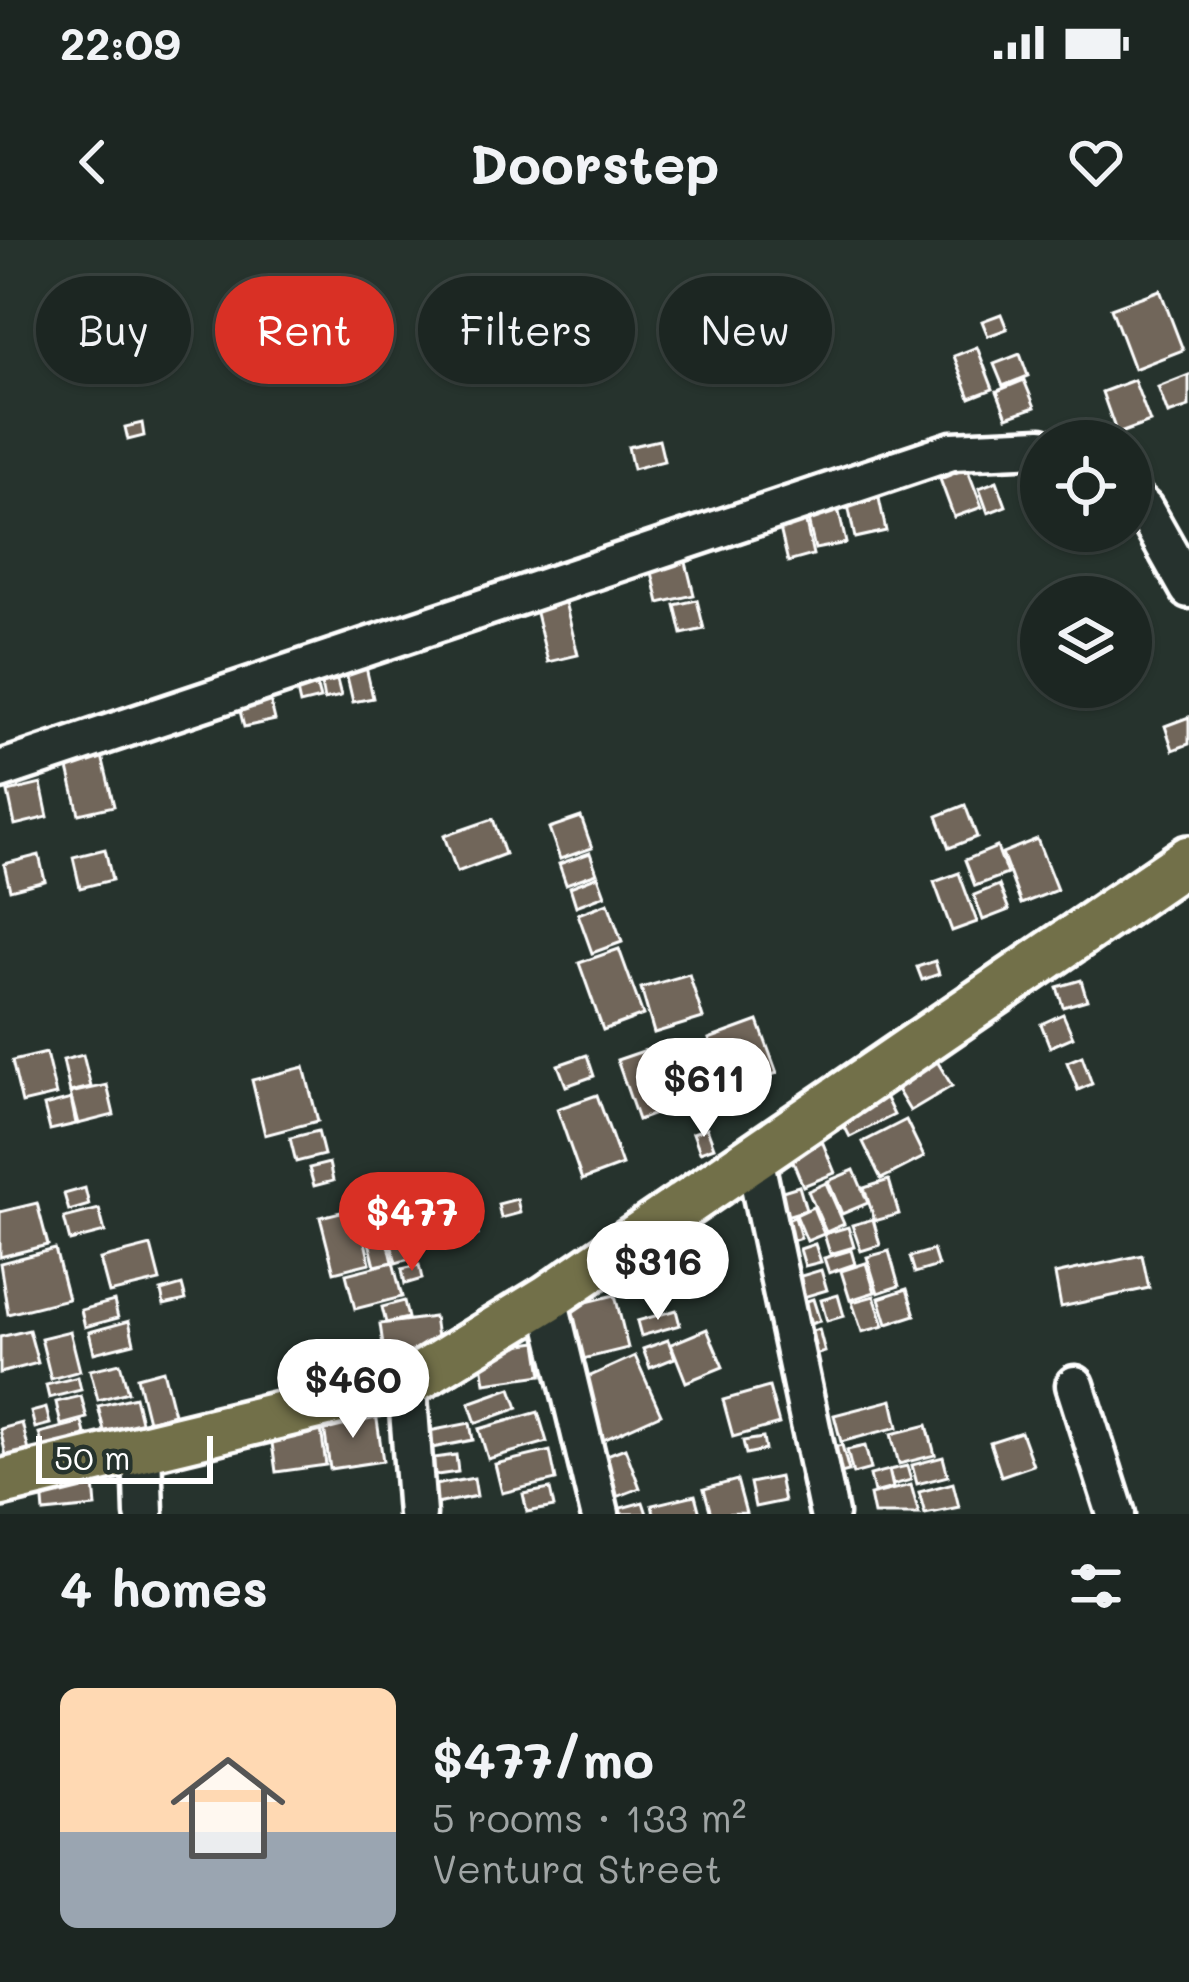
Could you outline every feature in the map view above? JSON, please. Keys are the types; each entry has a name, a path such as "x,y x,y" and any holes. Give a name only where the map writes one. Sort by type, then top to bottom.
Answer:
{"main road":[{"path":"0,1483 406,1384 548,1298 1189,859"}],"street":[{"path":"0,770 952,451 1020,448"},
{"path":"1152,523 1189,590"},
{"path":"754,1157 829,1514"},
{"path":"548,1298 600,1514"},
{"path":"406,1384 417,1514"},
{"path":"1075,1385 1116,1514"},
{"path":"142,1448 144,1514"},
{"path":"0,1495 2,1514"}],"building":[{"path":"1160,290 1183,350 1134,369 1111,308"},
{"path":"1001,314 1007,329 988,336 982,321"},
{"path":"977,347 993,389 970,398 954,356"},
{"path":"1020,354 1028,376 1003,386 994,364"},
{"path":"1189,375 1189,407 1168,414 1158,387"},
{"path":"1024,380 1035,407 1007,417 997,391"},
{"path":"1134,380 1149,420 1112,420 1102,392"},
{"path":"142,423 144,436 128,440 125,427"},
{"path":"659,440 664,461 633,469 628,447"},
{"path":"967,468 982,507 954,517 940,479"},
{"path":"997,481 1006,506 988,513 979,488"},
{"path":"877,489 886,531 855,538 846,496"},
{"path":"836,499 846,543 815,549 805,507"},
{"path":"804,514 813,555 788,562 778,520"},
{"path":"683,550 694,595 659,603 649,559"},
{"path":"697,600 704,629 682,634 675,605"},
{"path":"565,602 578,655 548,662 535,609"},
{"path":"366,667 373,698 353,702 346,672"},
{"path":"313,673 320,699 300,704 294,677"},
{"path":"337,680 341,696 324,700 321,684"},
{"path":"267,687 275,720 244,727 236,695"},
{"path":"1189,717 1189,744 1173,750 1165,726"},
{"path":"102,756 114,806 79,814 67,764"},
{"path":"41,784 48,817 15,825 8,792"},
{"path":"965,805 977,837 949,848 937,816"},
{"path":"581,817 592,848 560,859 549,828"},
{"path":"493,819 505,854 457,872 444,836"},
{"path":"1037,839 1057,890 1021,904 1002,853"},
{"path":"997,847 1007,874 975,886 965,860"},
{"path":"105,849 112,880 80,888 73,857"},
{"path":"590,853 597,873 566,884 559,864"},
{"path":"39,855 45,881 10,890 4,864"},
{"path":"959,873 977,922 952,931 934,882"},
{"path":"598,876 605,895 576,906 570,887"},
{"path":"999,885 1009,910 983,920 974,895"},
{"path":"608,903 622,942 592,953 578,914"},
{"path":"619,949 643,1015 603,1030 579,963"},
{"path":"935,961 939,974 922,980 917,967"},
{"path":"689,974 703,1018 654,1033 641,988"},
{"path":"1081,980 1087,1000 1063,1007 1057,987"},
{"path":"1063,1014 1073,1037 1050,1047 1041,1024"},
{"path":"758,1021 777,1073 728,1091 709,1039"},
{"path":"664,1044 685,1103 638,1120 617,1060"},
{"path":"929,1048 952,1086 910,1111 887,1073"},
{"path":"46,1053 56,1095 22,1103 12,1061"},
{"path":"83,1055 91,1087 70,1092 63,1060"},
{"path":"587,1055 594,1076 566,1086 558,1065"},
{"path":"1082,1056 1092,1084 1078,1090 1067,1062"},
{"path":"304,1067 318,1121 265,1135 252,1080"},
{"path":"879,1084 894,1115 850,1137 834,1106"},
{"path":"107,1085 114,1115 78,1124 70,1093"},
{"path":"597,1095 622,1165 582,1180 557,1109"},
{"path":"71,1099 76,1124 50,1130 44,1106"},
{"path":"906,1120 924,1157 881,1179 863,1142"},
{"path":"816,1126 835,1173 803,1186 784,1140"},
{"path":"707,1128 714,1147 700,1152 693,1133"},
{"path":"318,1131 324,1155 296,1162 290,1138"},
{"path":"329,1163 333,1181 314,1186 309,1168"},
{"path":"854,1170 868,1203 842,1214 828,1181"},
{"path":"889,1180 899,1214 875,1221 864,1188"},
{"path":"826,1183 844,1224 826,1232 808,1191"},
{"path":"427,1185 433,1211 401,1219 395,1193"},
{"path":"799,1186 806,1210 773,1220 766,1196"},
{"path":"85,1188 89,1205 69,1211 64,1194"},
{"path":"517,1199 520,1213 501,1218 498,1204"},
{"path":"37,1203 48,1245 0,1257 0,1212"},
{"path":"813,1207 824,1234 807,1241 796,1215"},
{"path":"357,1208 370,1263 334,1272 320,1217"},
{"path":"99,1209 105,1232 70,1241 64,1218"},
{"path":"473,1213 478,1235 448,1243 442,1221"},
{"path":"795,1217 801,1238 776,1246 770,1225"},
{"path":"873,1219 880,1245 861,1251 852,1225"},
{"path":"848,1227 854,1247 830,1254 824,1234"},
{"path":"414,1230 420,1256 396,1263 389,1236"},
{"path":"386,1233 393,1262 375,1266 368,1238"},
{"path":"815,1244 821,1262 805,1266 800,1249"},
{"path":"151,1246 160,1281 109,1293 100,1259"},
{"path":"55,1249 68,1299 8,1314 0,1263"},
{"path":"851,1250 855,1264 829,1273 824,1258"},
{"path":"933,1250 938,1266 915,1273 910,1257"},
{"path":"889,1251 899,1286 878,1293 867,1257"},
{"path":"1142,1255 1149,1288 1061,1307 1055,1274"},
{"path":"393,1262 402,1297 355,1309 346,1274"},
{"path":"866,1263 875,1292 850,1300 841,1271"},
{"path":"419,1265 422,1279 405,1284 402,1269"},
{"path":"821,1270 827,1290 787,1302 781,1282"},
{"path":"182,1285 186,1300 164,1305 161,1291"},
{"path":"907,1289 915,1315 887,1324 879,1298"},
{"path":"615,1295 628,1348 575,1361 562,1308"},
{"path":"838,1295 844,1316 827,1321 821,1300"},
{"path":"874,1296 884,1326 862,1332 852,1302"},
{"path":"813,1299 820,1321 797,1328 791,1306"},
{"path":"114,1301 118,1318 85,1327 81,1310"},
{"path":"404,1301 408,1318 386,1323 382,1307"},
{"path":"676,1310 680,1325 641,1336 637,1321"},
{"path":"434,1317 440,1358 386,1366 380,1324"},
{"path":"129,1321 134,1343 94,1353 89,1332"},
{"path":"707,1329 723,1367 686,1382 671,1344"},
{"path":"819,1329 825,1352 804,1358 796,1335"},
{"path":"29,1330 38,1363 0,1373 0,1337"},
{"path":"70,1331 80,1371 51,1379 41,1338"},
{"path":"668,1340 675,1358 650,1368 643,1349"},
{"path":"537,1342 542,1375 485,1383 480,1350"},
{"path":"635,1356 661,1414 601,1441 575,1383"},
{"path":"120,1363 128,1392 98,1400 90,1370"},
{"path":"163,1370 174,1414 148,1421 137,1377"},
{"path":"78,1377 81,1390 49,1398 46,1385"},
{"path":"769,1387 779,1424 733,1437 723,1400"},
{"path":"511,1388 518,1408 476,1423 469,1403"},
{"path":"81,1396 87,1418 61,1425 56,1402"},
{"path":"135,1397 143,1430 106,1439 98,1406"},
{"path":"892,1400 898,1427 841,1442 834,1415"},
{"path":"46,1408 50,1424 35,1428 31,1412"},
{"path":"538,1412 547,1442 488,1459 479,1429"},
{"path":"376,1413 383,1461 330,1469 323,1420"},
{"path":"82,1422 88,1445 45,1456 39,1433"},
{"path":"22,1423 30,1455 7,1460 0,1429"},
{"path":"470,1423 473,1440 417,1451 414,1434"},
{"path":"927,1425 935,1455 899,1464 891,1434"},
{"path":"321,1429 326,1465 276,1472 271,1436"},
{"path":"1021,1432 1033,1465 1001,1476 990,1442"},
{"path":"763,1438 765,1450 746,1454 743,1441"},
{"path":"842,1445 849,1471 825,1477 818,1451"},
{"path":"865,1446 871,1469 853,1474 847,1450"},
{"path":"625,1448 640,1488 614,1498 599,1458"},
{"path":"550,1451 556,1480 502,1493 495,1464"},
{"path":"456,1455 458,1472 423,1477 420,1460"},
{"path":"943,1457 948,1476 917,1484 912,1465"},
{"path":"907,1466 911,1480 893,1485 889,1470"},
{"path":"889,1470 893,1488 874,1493 870,1475"},
{"path":"93,1472 96,1507 44,1512 41,1477"},
{"path":"779,1477 784,1501 755,1507 750,1483"},
{"path":"474,1478 477,1496 421,1507 418,1488"},
{"path":"737,1480 746,1513 711,1514 704,1489"},
{"path":"953,1483 959,1507 925,1514 919,1492"},
{"path":"911,1485 919,1514 874,1514 870,1495"},
{"path":"550,1489 554,1507 527,1512 523,1494"},
{"path":"695,1495 700,1514 654,1514 652,1505"},
{"path":"643,1502 647,1514 610,1511"}]}
